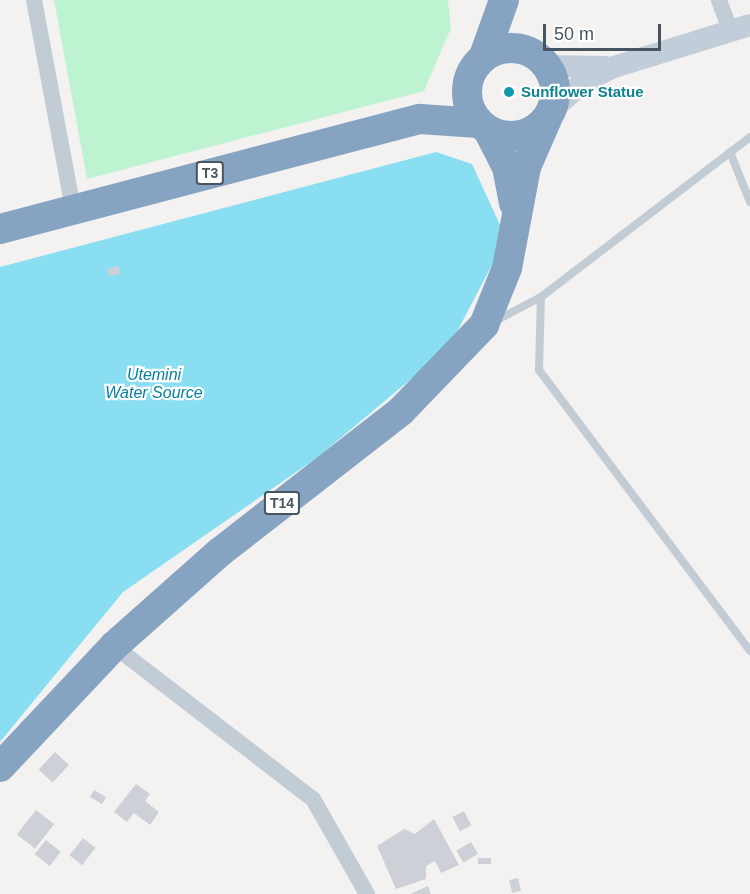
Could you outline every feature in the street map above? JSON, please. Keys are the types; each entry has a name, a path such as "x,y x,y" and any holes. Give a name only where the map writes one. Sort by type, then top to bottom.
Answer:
{"highway":[{"name":"T3","path":"420,119 468,80 484,56 504,0"},
{"path":"513,0 555,87 550,114"},
{"path":"484,56 500,49 540,60"},
{"path":"468,80 468,103 483,128"},
{"name":"T3","path":"0,229 73,208 420,119 483,128 510,138 531,133 550,114"},
{"name":"T14","path":"0,767 114,646 220,552 401,411 484,325 507,268 515,212 550,114"},
{"name":"T14","path":"483,128 507,167 515,212"}],"street":[{"path":"34,0 73,208"},
{"path":"550,114 583,82 614,67 740,28 719,0"},
{"path":"540,60 614,67"},
{"path":"114,646 313,799 367,894"}],"lane":[{"path":"484,325 541,297 750,137"},
{"path":"730,152 750,202"},
{"path":"541,297 539,370 750,651"}],"green space":[{"path":"54,0 448,0 451,28 424,91 87,179"}],"water":[{"name":"Utemini Water Source","path":"436,152 472,164 506,238 449,347 318,457 123,592 0,742 0,267"}],"building":[{"path":"118,266 120,274 109,276 107,269"},
{"path":"55,752 69,765 53,783 39,770"},
{"path":"136,784 150,794 145,801 159,812 150,825 134,813 127,822 114,812"},
{"path":"94,790 106,797 102,804 90,797"},
{"path":"36,810 54,824 35,849 17,834"},
{"path":"464,811 471,825 460,831 452,817"},
{"path":"434,819 459,865 441,873 435,861 426,866 426,879 396,889 377,846 404,829 415,834"},
{"path":"83,838 96,848 82,865 69,855"},
{"path":"46,840 61,852 49,866 35,854"},
{"path":"471,842 478,854 463,863 456,850"},
{"path":"478,858 491,858 491,864 478,864"},
{"path":"518,878 521,891 512,893 509,880"},
{"path":"428,886 431,894 410,894"}],"place":[{"name":"Sunflower Statue","path":"509,92"}]}
